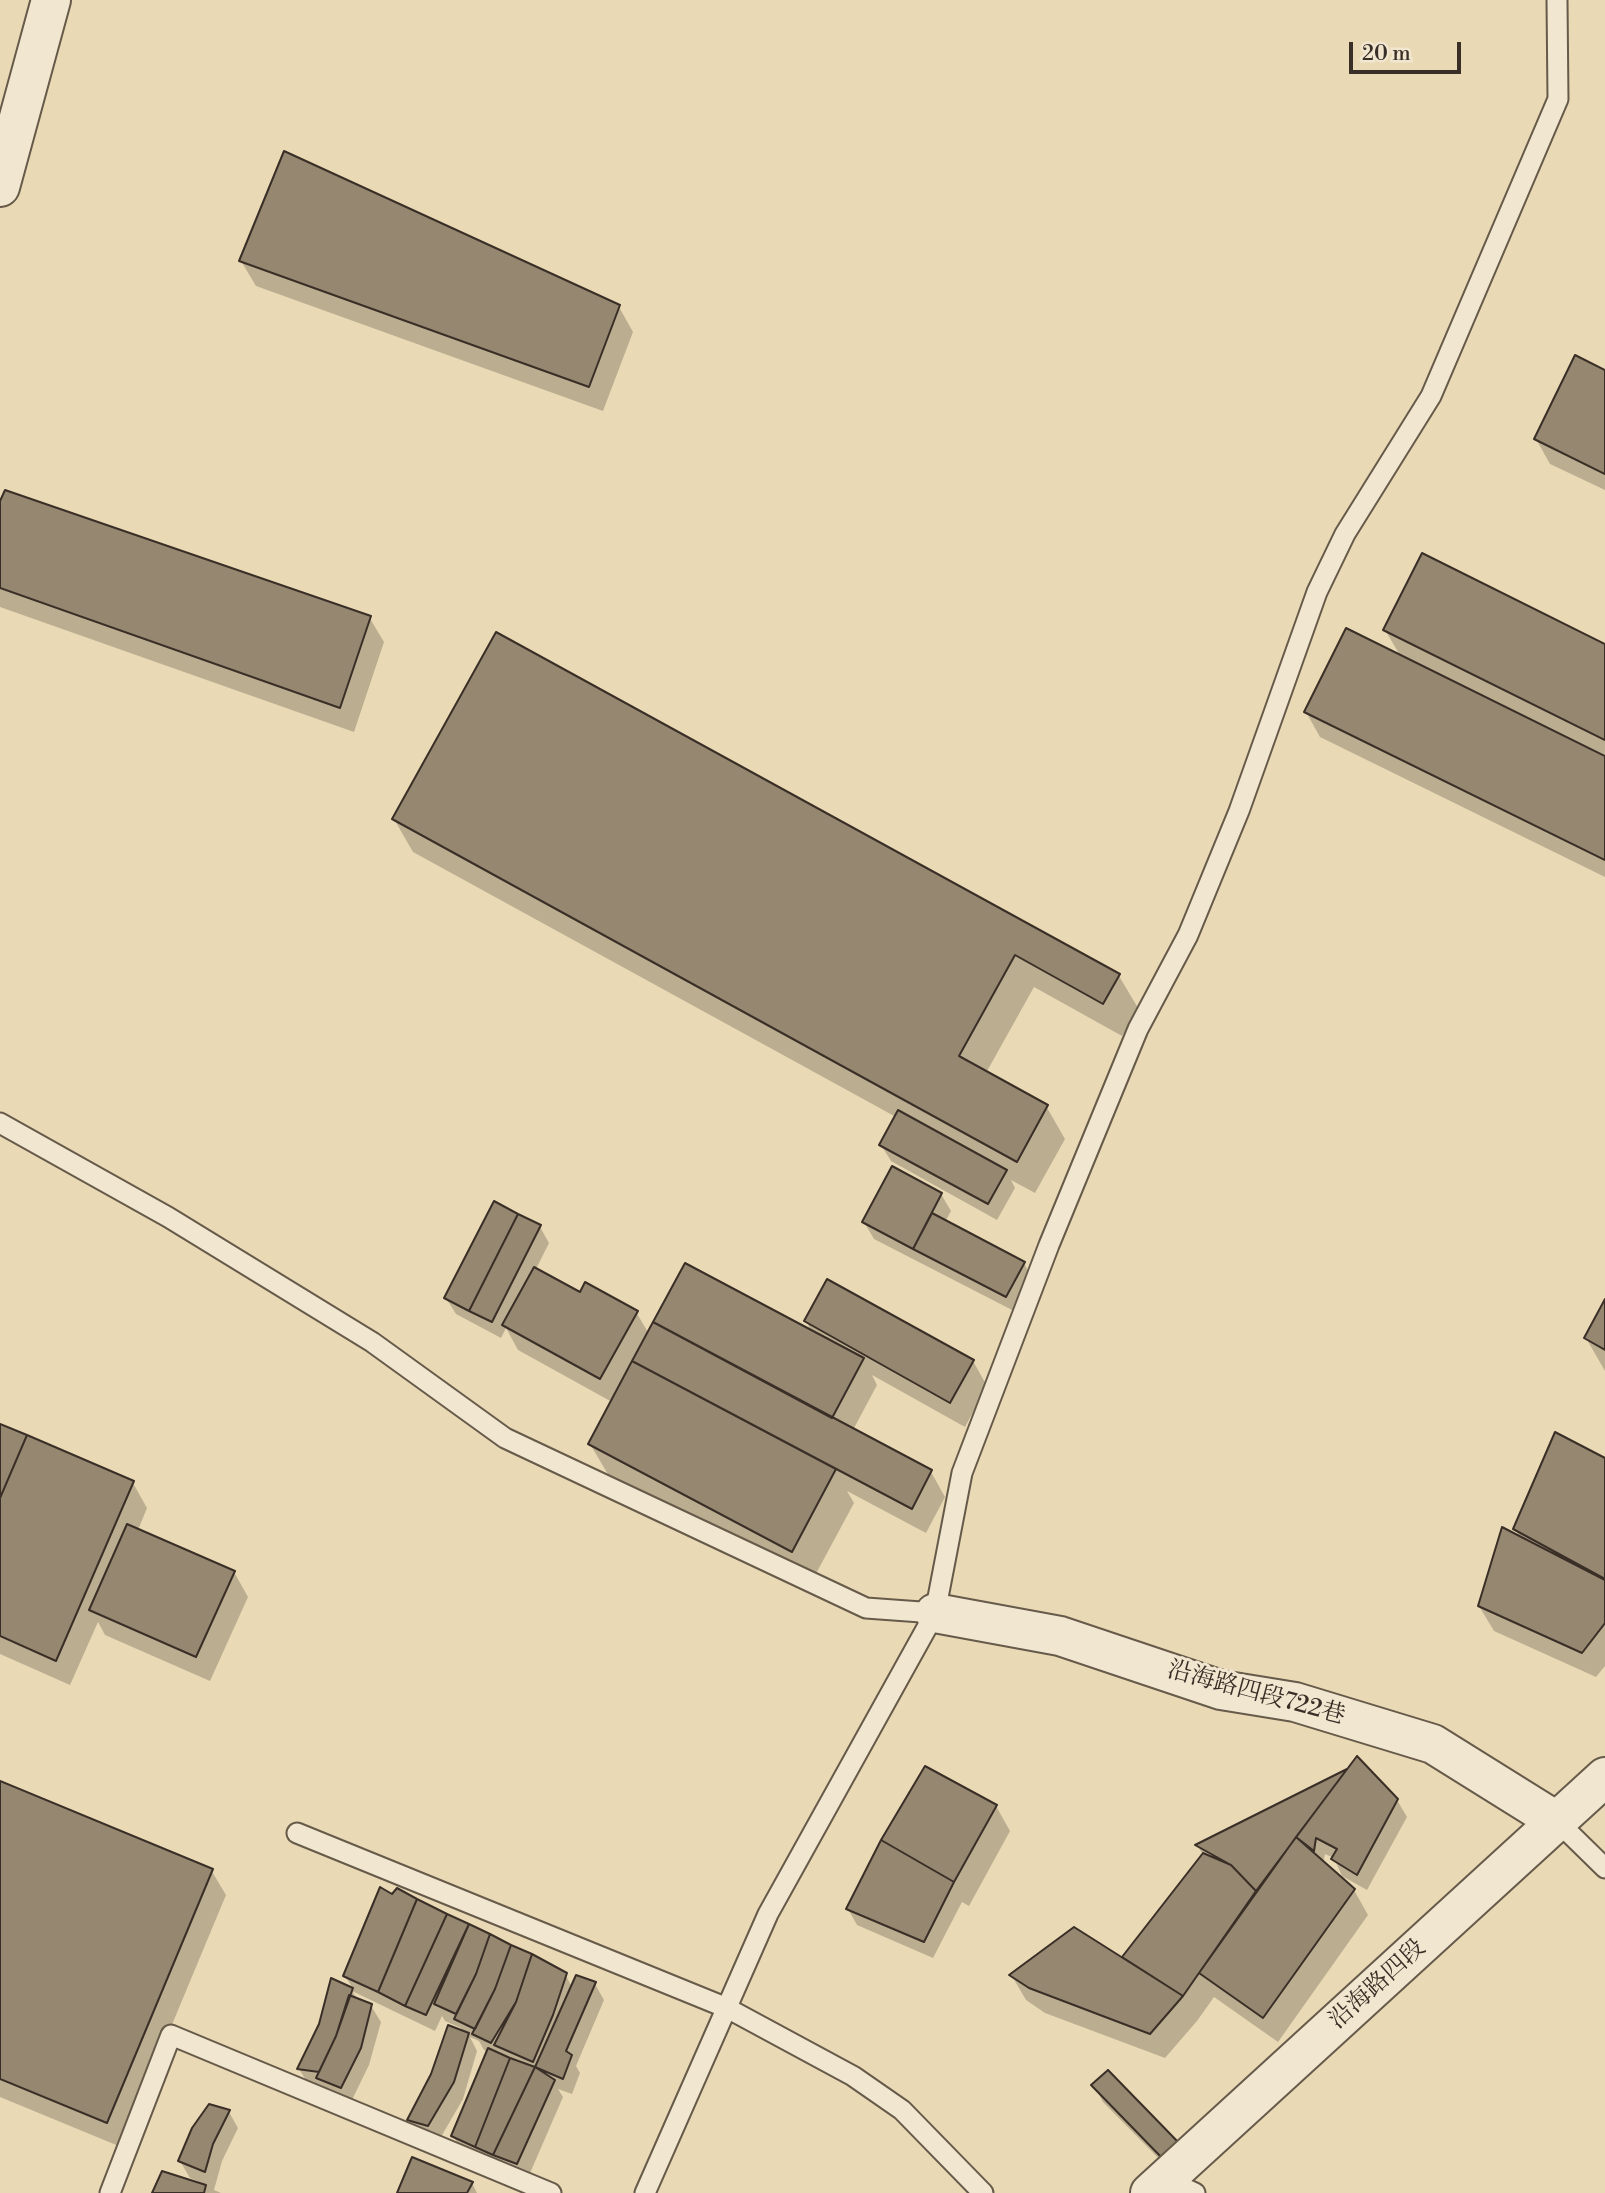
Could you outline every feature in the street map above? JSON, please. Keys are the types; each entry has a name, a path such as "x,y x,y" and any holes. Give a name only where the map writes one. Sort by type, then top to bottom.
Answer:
{"street":[{"path":"0,187 51,0"},
{"name":"沿海路四段722巷","path":"935,1613 1060,1636 1221,1690 1295,1702 1433,1744 1558,1822"},
{"name":"沿海路四段","path":"1170,2188 1605,1777"}],"lane":[{"path":"645,2193 768,1914 935,1613 962,1473 1049,1245 1138,1029 1188,935 1234,823 1317,592 1345,534 1431,396 1558,99 1557,0"},
{"path":"0,1123 169,1217 372,1342 505,1438 866,1608 935,1613"},
{"path":"1558,1822 1605,1868"},
{"path":"297,1833 727,2008 853,2076 902,2110 983,2193"},
{"path":"110,2193 171,2035 551,2193"}],"building":[{"path":"284,151 620,305 589,387 239,261"},
{"path":"1575,355 1605,370 1605,474 1534,439"},
{"path":"5,490 371,616 340,708 0,588 0,501"},
{"path":"1422,553 1605,644 1605,740 1383,630"},
{"path":"1346,628 1605,756 1605,860 1304,712"},
{"path":"496,632 1120,974 1103,1004 1015,955 959,1056 1048,1105 1017,1162 392,819"},
{"path":"898,1110 1007,1170 988,1204 879,1145"},
{"path":"892,1166 942,1193 913,1249 862,1222"},
{"path":"494,1201 518,1214 469,1311 444,1298"},
{"path":"932,1213 1025,1262 1006,1297 913,1249"},
{"path":"518,1214 541,1225 492,1322 469,1311"},
{"path":"685,1263 864,1358 832,1418 653,1322"},
{"path":"534,1267 580,1292 585,1282 638,1311 600,1379 502,1325"},
{"path":"827,1279 974,1360 950,1403 804,1321"},
{"path":"1605,1299 1605,1350 1584,1338"},
{"path":"653,1322 932,1470 912,1509 632,1361"},
{"path":"632,1361 836,1469 792,1552 588,1444"},
{"path":"0,1424 27,1435 0,1498"},
{"path":"1555,1432 1605,1458 1605,1579 1513,1529"},
{"path":"27,1435 134,1481 56,1661 0,1636 0,1498"},
{"path":"127,1524 235,1571 196,1657 89,1610"},
{"path":"1502,1527 1605,1580 1605,1623 1582,1653 1478,1606"},
{"path":"1357,1756 1398,1799 1357,1875 1331,1859 1337,1849 1316,1838 1314,1851 1296,1837"},
{"path":"925,1766 997,1805 954,1882 881,1840"},
{"path":"1347,1769 1256,1891 1231,1865 1195,1845"},
{"path":"0,1781 213,1869 107,2123 0,2079"},
{"path":"1296,1837 1355,1889 1263,2018 1199,1973"},
{"path":"881,1840 954,1882 924,1942 846,1909"},
{"path":"1203,1853 1231,1865 1256,1891 1183,1996 1122,1957"},
{"path":"380,1887 392,1894 397,1888 417,1899 378,1992 343,1976"},
{"path":"417,1899 447,1914 405,2006 378,1992"},
{"path":"447,1914 469,1924 426,2015 405,2006"},
{"path":"469,1924 490,1934 476,1974 456,2014 434,2004"},
{"path":"1074,1927 1183,1996 1150,2034 1029,1988 1009,1975"},
{"path":"490,1934 511,1945 495,1989 475,2029 454,2019 476,1974"},
{"path":"511,1945 532,1954 516,2002 491,2043 472,2034 495,1989"},
{"path":"532,1954 567,1973 533,2062 494,2045 516,2002"},
{"path":"576,1975 596,1982 566,2051 572,2055 563,2079 535,2067"},
{"path":"331,1978 353,1988 336,2036 319,2072 297,2069 319,2024"},
{"path":"349,1995 372,2004 361,2048 341,2088 316,2078 336,2036"},
{"path":"448,2025 469,2033 454,2082 428,2126 407,2120 431,2074"},
{"path":"488,2048 510,2058 475,2147 451,2136"},
{"path":"510,2058 535,2067 493,2155 475,2147"},
{"path":"535,2067 555,2080 517,2164 493,2155"},
{"path":"1108,2070 1180,2144 1163,2159 1091,2085"},
{"path":"209,2104 230,2110 213,2144 205,2172 178,2161 192,2128"},
{"path":"412,2157 473,2182 467,2193 397,2193"},
{"path":"162,2171 206,2185 204,2193 152,2193"}]}
